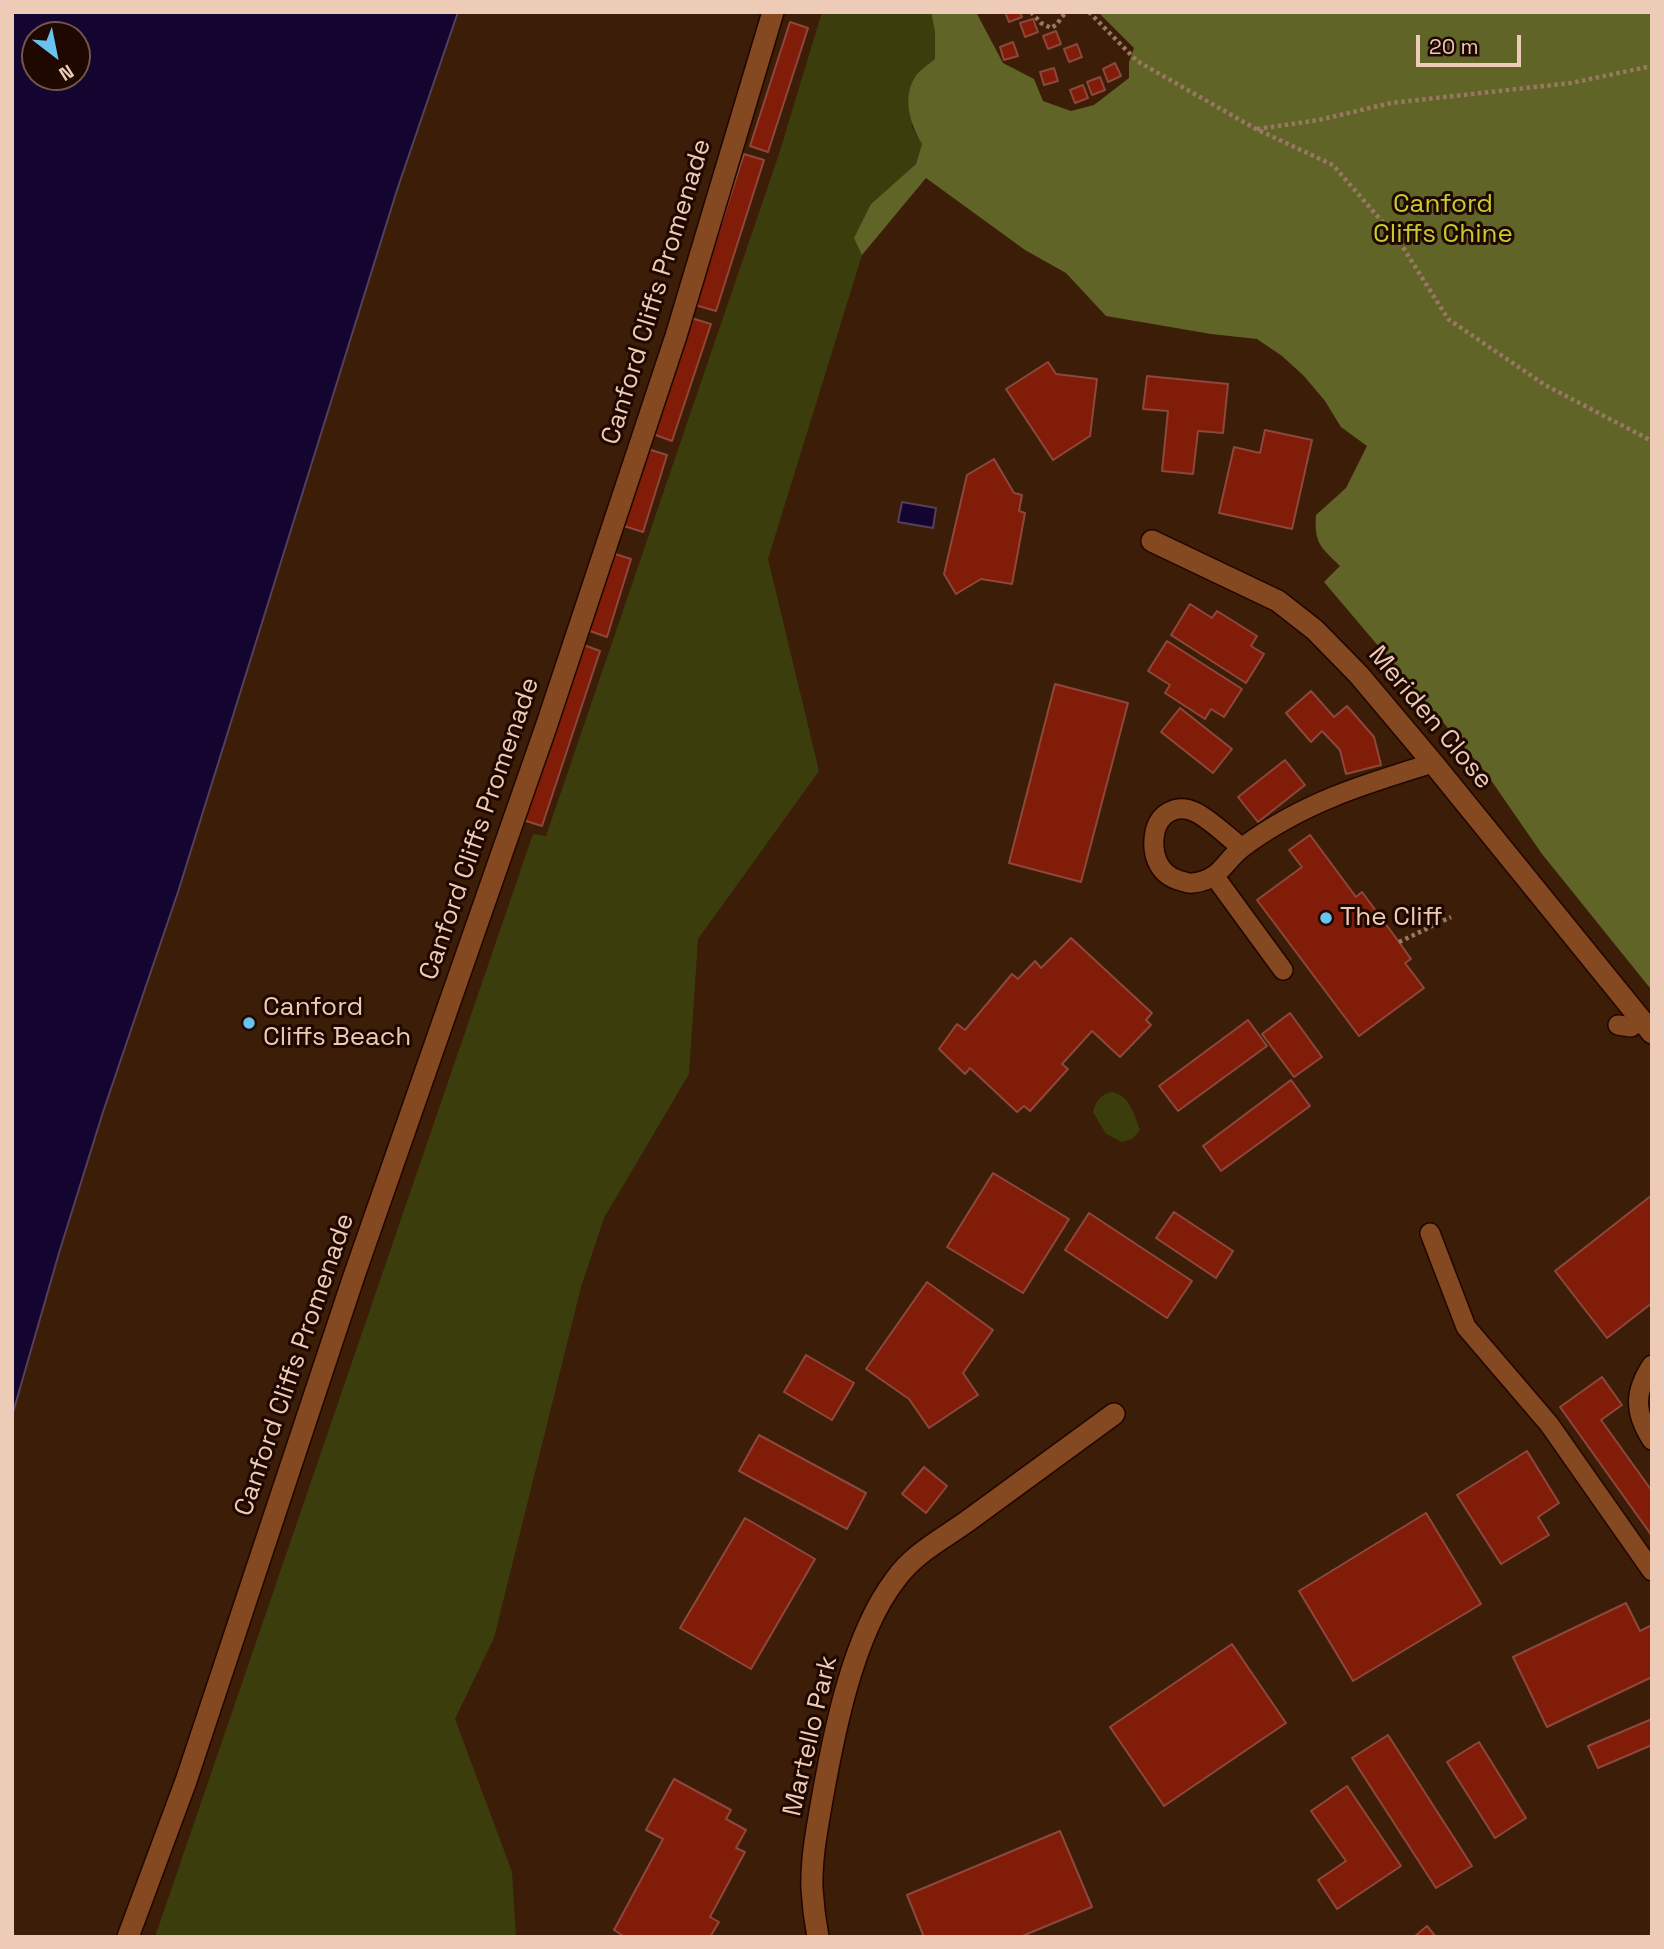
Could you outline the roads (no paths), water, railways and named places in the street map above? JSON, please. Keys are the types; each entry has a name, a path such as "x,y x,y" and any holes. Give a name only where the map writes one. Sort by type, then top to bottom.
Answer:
{"street":[{"name":"Canford Cliffs Promenade","path":"128,1937 186,1782 354,1276 559,688 676,336 773,12"},
{"name":"Meriden Close","path":"1152,541 1278,601 1315,630 1359,675 1433,763 1618,989 1640,1022"},
{"name":"Martello Park","path":"818,1937 812,1889 813,1861 829,1761 848,1685 862,1643 879,1606 895,1579 922,1551 1114,1414"}],"lane":[{"path":"1242,848 1195,812 1181,808 1165,813 1157,824 1153,841 1156,862 1170,877 1191,884 1215,877 1242,848 1306,807 1360,786 1433,763"},
{"path":"1215,877 1283,970"},
{"path":"1430,1233 1466,1327 1549,1424 1652,1571"},
{"path":"1652,1365 1641,1381 1637,1403 1652,1440"}],"place":[{"name":"The Cliff","path":"1326,918"},
{"name":"Canford Cliffs Beach","path":"249,1023"}],"park label":[{"name":"Canford Cliffs Chine","path":"1443,220"}]}
